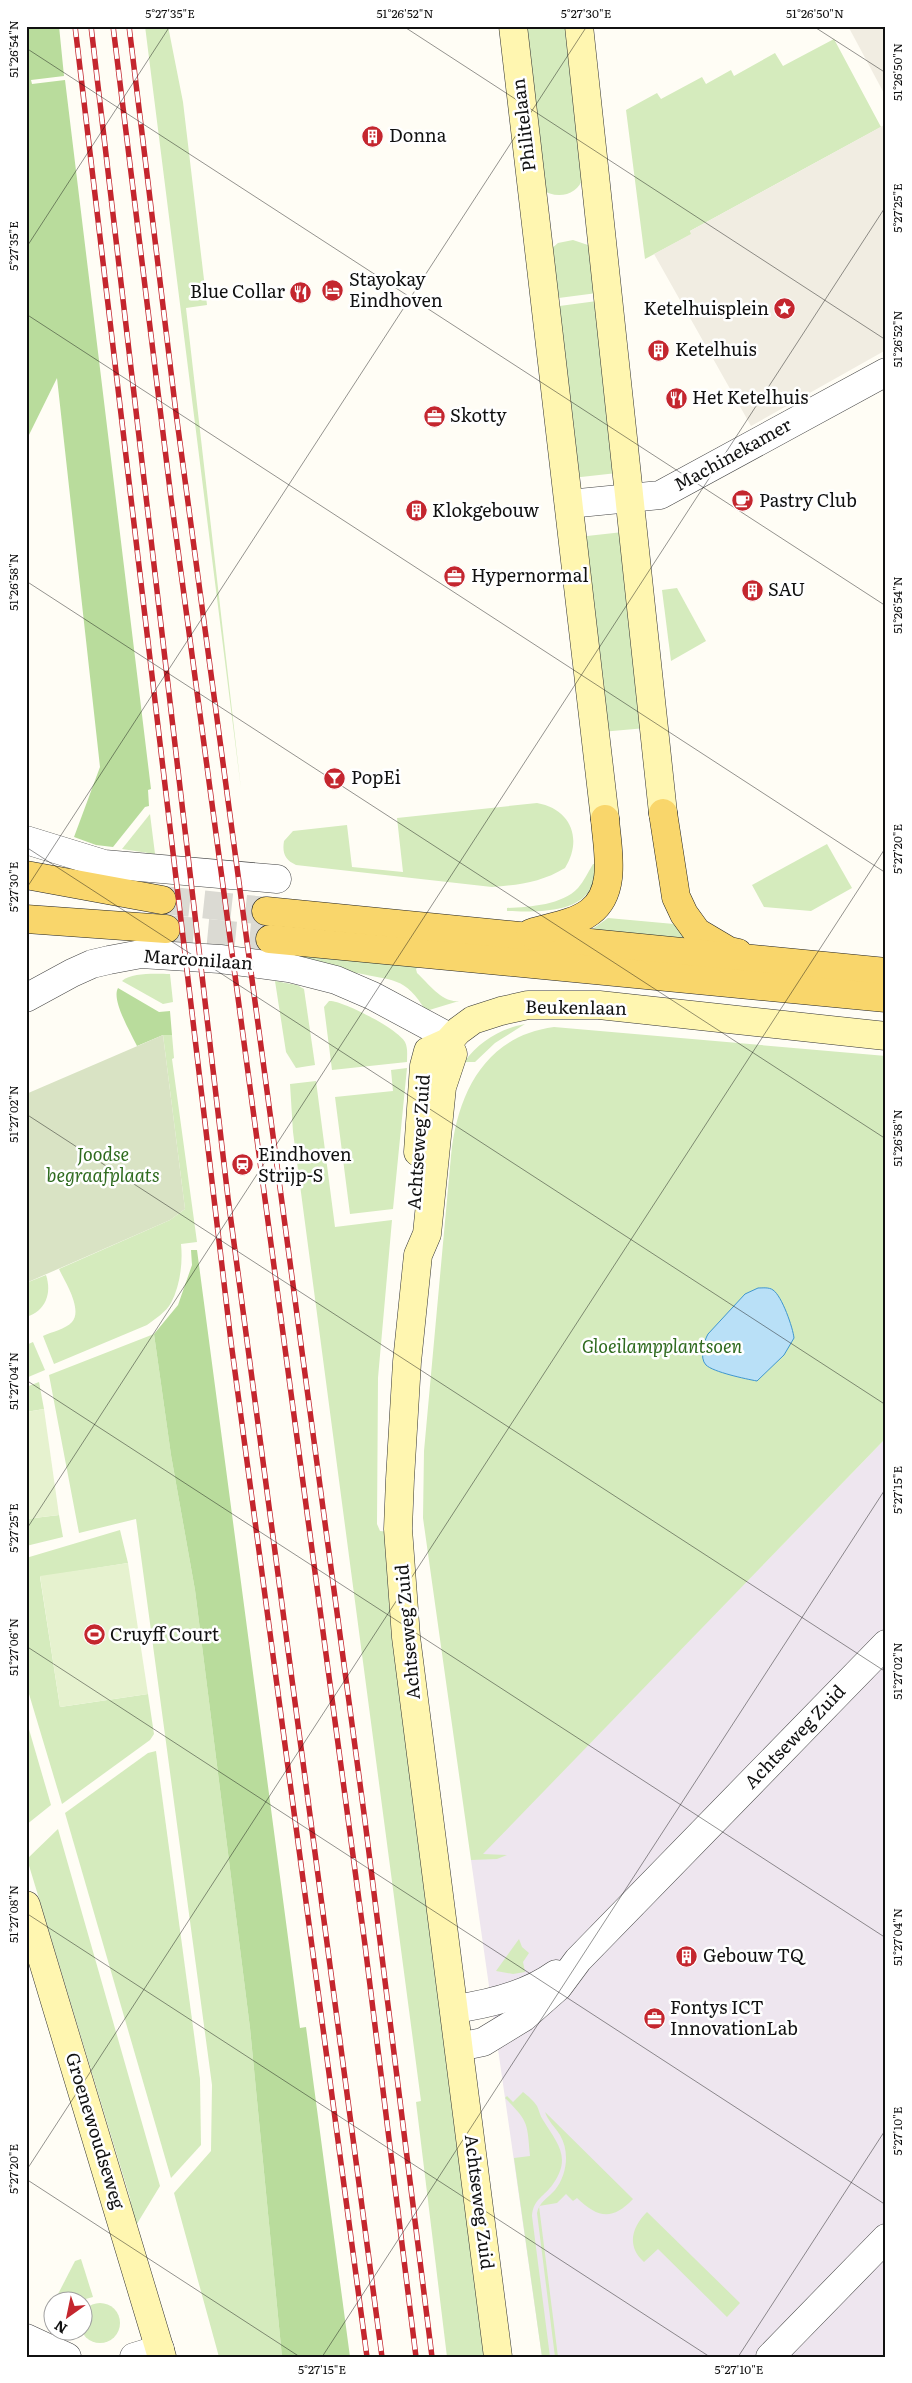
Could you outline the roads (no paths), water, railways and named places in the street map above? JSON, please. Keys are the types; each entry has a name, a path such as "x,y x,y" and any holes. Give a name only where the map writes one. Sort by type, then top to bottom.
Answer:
{"main road":[{"path":"663,813 676,897 684,914 698,932 729,951 778,963"},
{"path":"518,937 574,920 591,912 602,897 609,876 605,819"},
{"path":"30,876 162,900"},
{"path":"266,911 778,963 886,972"},
{"name":"Marconilaan","path":"26,919 166,929"},
{"name":"Beukenlaan","path":"270,939 886,998"}],"street":[{"name":"Philitelaan","path":"513,26 569,504"},
{"path":"579,26 663,813"},
{"name":"Machinekamer","path":"569,504 660,495 886,372"},
{"path":"569,504 605,819"},
{"path":"26,840 56,851 104,864 277,879"},
{"path":"30,876 56,851"},
{"name":"Marconilaan","path":"26,998 92,964 141,954 220,959 289,968 318,974 373,996 449,1040"},
{"name":"Beukenlaan","path":"449,1040 473,1020 528,1005 599,1005 886,1036"},
{"name":"Achtseweg Zuid","path":"449,1040 453,1054 442,1087 428,1234 418,1255 407,1362 398,1529 406,1637 498,2357"},
{"name":"Achtseweg Zuid","path":"459,2047 483,2042 524,2018 558,1987 578,1960 886,1644"},
{"name":"Groenewoudseweg","path":"26,1905 161,2353"},
{"name":"Achtseweg Zuid","path":"454,2009 478,2006 538,1987 578,1960"},
{"path":"770,2357 886,2238"},
{"path":"26,2338 67,2357"},
{"path":"134,2357 161,2353"}],"water":[{"path":"758,1288 768,1288 776,1293 792,1327 794,1338 784,1355 757,1381 710,1368 706,1365 703,1358 704,1345 708,1334 745,1294"}],"tunnel":[{"path":"162,900 266,911"},
{"path":"166,929 270,939"}],"railway":[{"path":"75,26 231,1342 367,2357"},
{"path":"91,26 228,1198 382,2357"},
{"path":"113,26 171,498 365,1945 416,2357"},
{"path":"129,26 176,413 365,1821 432,2357"}],"place":[{"name":"Donna","path":"373,136"},
{"name":"Stayokay Eindhoven","path":"333,290"},
{"name":"Blue Collar","path":"301,292"},
{"name":"Ketelhuisplein","path":"785,309"},
{"name":"Ketelhuis","path":"659,350"},
{"name":"Het Ketelhuis","path":"676,398"},
{"name":"Skotty","path":"434,416"},
{"name":"Pastry Club","path":"743,501"},
{"name":"Klokgebouw","path":"416,511"},
{"name":"Hypernormal","path":"455,576"},
{"name":"SAU","path":"752,590"},
{"name":"PopEi","path":"335,778"},
{"name":"Eindhoven Strijp-S","path":"242,1165"},
{"name":"Cruyff Court","path":"94,1635"},
{"name":"Gebouw TQ","path":"687,1956"},
{"name":"Fontys ICT InnovationLab","path":"654,2018"}],"park label":[{"name":"Joodse begraafplaats","path":"103,1165"},
{"name":"Gloeilampplantsoen","path":"662,1347"}]}
